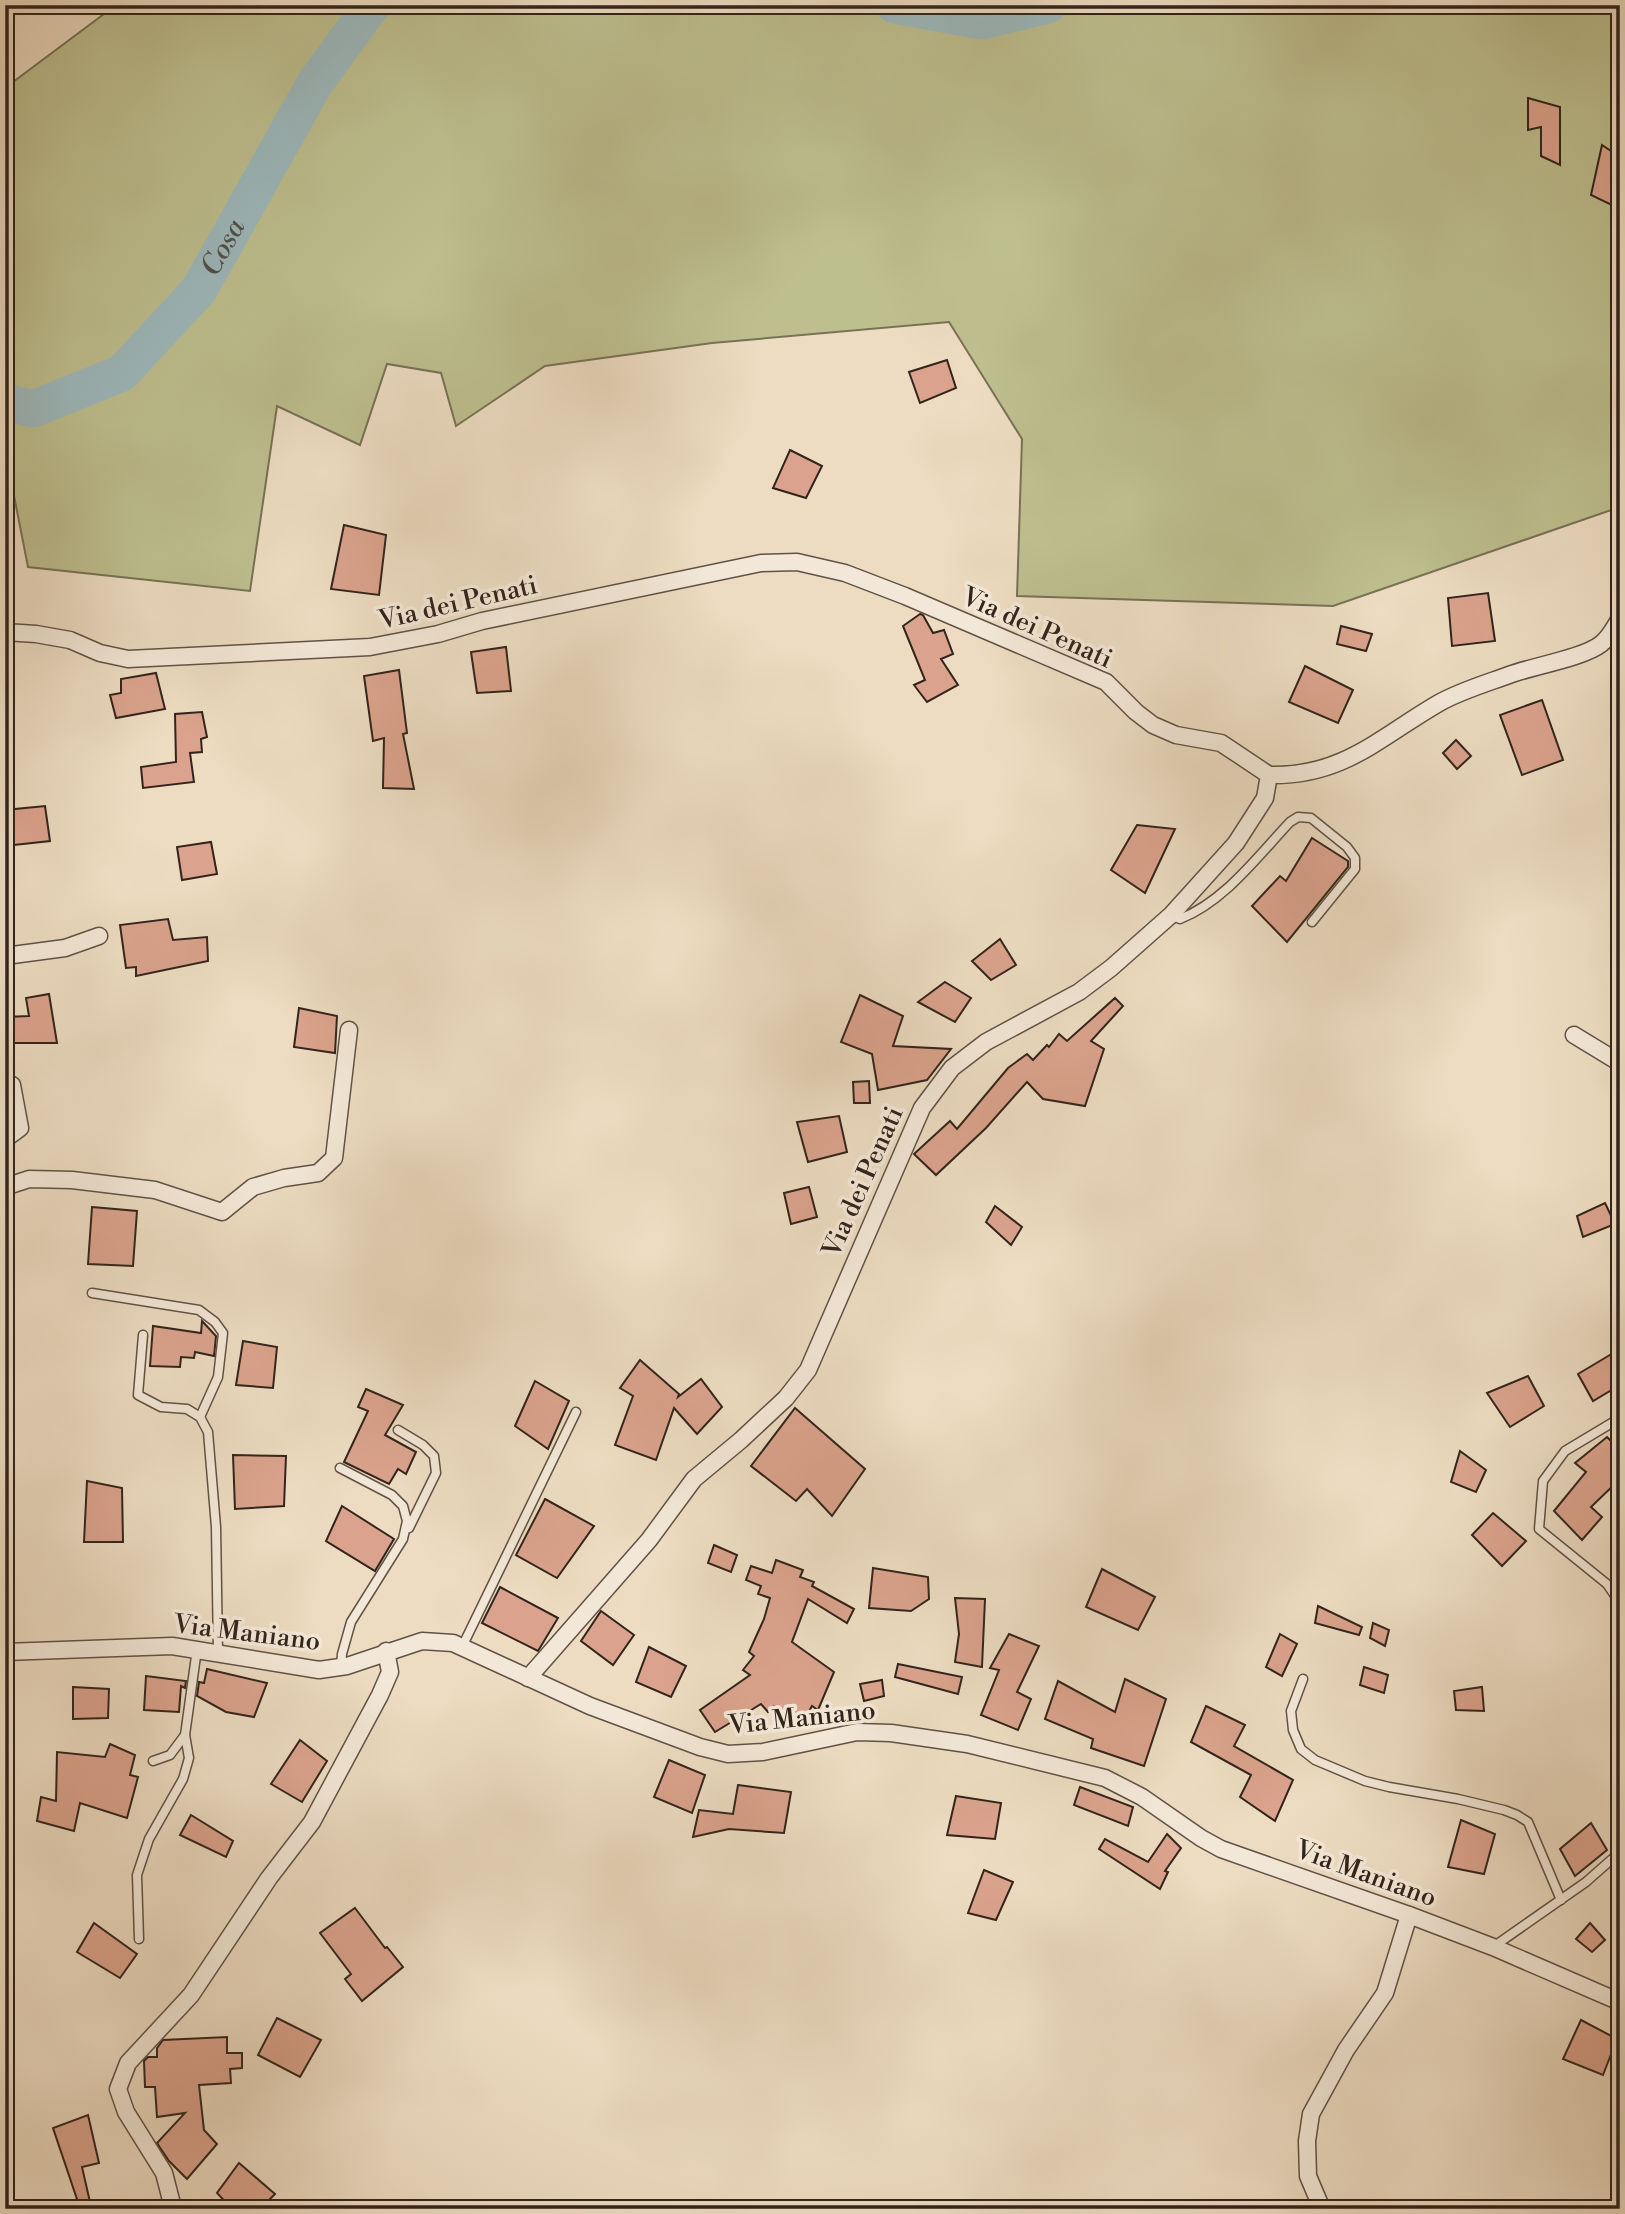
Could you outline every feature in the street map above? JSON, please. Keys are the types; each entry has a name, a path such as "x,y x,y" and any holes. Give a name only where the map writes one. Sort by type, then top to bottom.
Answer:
{"street":[{"name":"Via dei Penati","path":"5,632 70,640 100,653 128,659 370,648 438,634 482,621 761,563 797,562 845,573 905,596 1106,682 1153,725 1176,735 1221,743 1269,775 1265,798 1255,816 1236,843 1171,915 1111,968 1079,992 986,1042 952,1068 922,1108 808,1370 786,1398 694,1479 649,1540 528,1678"},
{"path":"1269,775 1295,776 1350,759 1441,702 1512,674 1586,652 1602,644 1620,618"},
{"path":"5,956 65,948 99,936"},
{"path":"5,1187 29,1179 155,1190 222,1212 253,1187 284,1178 318,1173 334,1157 349,1030"},
{"path":"1574,1035 1620,1063"},
{"path":"5,1082 12,1085 20,1128 5,1139"},
{"name":"Via Maniano","path":"5,1652 172,1646 319,1670 341,1667 422,1642 453,1643 590,1706 701,1747 729,1754 763,1752 857,1732 891,1733 967,1744 1105,1778 1142,1797 1201,1839 1221,1849 1493,1947 1620,2002"},
{"path":"168,2209 171,2200 164,2173 126,2112 118,2089 128,2063 191,1995 269,1878 312,1822 390,1672 386,1651"},
{"path":"1322,2209 1308,2176 1307,2141 1311,2114 1346,2050 1385,1993 1409,1915"}],"lane":[{"path":"1171,915 1180,919 1211,901 1298,817 1311,818 1347,846 1355,858 1355,869 1311,922"},
{"path":"92,1293 199,1310 215,1322 223,1333 218,1377 200,1416"},
{"path":"143,1335 138,1395 161,1407 187,1409 200,1416 208,1432 216,1527 218,1652"},
{"path":"462,1647 576,1412"},
{"path":"1620,1418 1564,1451 1543,1481 1539,1529 1607,1584 1620,1603"},
{"path":"341,1667 351,1622 403,1539 436,1473 434,1456 423,1445 398,1430"},
{"path":"340,1468 392,1495 403,1506 407,1521 403,1539"},
{"path":"139,1940 136,1875 149,1839 183,1779 189,1758 186,1735 197,1649"},
{"path":"1303,1679 1291,1711 1293,1730 1301,1749 1315,1760 1365,1781 1458,1799 1517,1815 1528,1822 1561,1900"},
{"path":"153,1761 170,1755 186,1735"},
{"path":"1493,1947 1586,1882 1620,1852"}],"green space":[{"path":"116,5 1613,5 1620,10 1620,507 1333,606 1017,596 1022,439 949,322 712,343 545,366 456,426 441,373 387,364 360,445 277,406 250,591 28,567 5,450 5,88"}],"building":[{"path":"1528,98 1560,107 1560,165 1541,156 1541,127 1528,130"},
{"path":"1602,145 1620,157 1620,209 1591,195"},
{"path":"947,360 956,388 920,403 909,372"},
{"path":"790,450 822,466 806,498 773,488"},
{"path":"344,525 386,535 379,595 331,589"},
{"path":"1488,593 1495,641 1452,646 1448,598"},
{"path":"920,614 933,633 944,630 953,654 941,659 958,685 927,702 914,685 925,680 903,626"},
{"path":"1341,626 1372,634 1366,651 1337,644"},
{"path":"506,647 511,691 477,693 471,652"},
{"path":"1305,666 1353,690 1338,723 1289,702"},
{"path":"399,670 407,733 403,734 414,789 383,788 384,738 373,741 364,676"},
{"path":"156,673 165,709 116,718 110,695 121,693 121,679"},
{"path":"1542,700 1563,760 1522,775 1500,715"},
{"path":"202,712 207,737 201,739 202,752 190,753 194,782 143,788 141,767 176,762 175,714"},
{"path":"1456,740 1471,756 1457,769 1443,753"},
{"path":"45,806 50,841 5,846 5,810"},
{"path":"1137,825 1175,829 1145,893 1111,870"},
{"path":"1312,838 1348,861 1348,867 1287,942 1252,906 1280,876 1286,881"},
{"path":"211,842 217,874 182,880 177,847"},
{"path":"168,919 173,940 207,937 208,961 136,976 136,967 126,968 120,925"},
{"path":"1000,939 1016,965 991,980 972,961"},
{"path":"945,982 971,998 955,1022 918,1002"},
{"path":"49,994 57,1043 5,1043 5,1017 29,1016 26,998"},
{"path":"860,995 903,1016 893,1046 951,1049 927,1080 878,1090 872,1054 841,1042"},
{"path":"1115,998 1123,1006 1091,1041 1104,1049 1085,1106 1043,1099 1027,1082 986,1128 936,1175 914,1154 950,1121 957,1129 1008,1068 1027,1054 1033,1060 1047,1045 1049,1047 1059,1034 1067,1041"},
{"path":"299,1008 337,1016 335,1053 294,1047"},
{"path":"869,1081 870,1103 854,1103 853,1082"},
{"path":"839,1116 847,1152 808,1162 797,1122"},
{"path":"809,1187 817,1217 791,1224 784,1193"},
{"path":"1605,1203 1615,1224 1583,1237 1577,1216"},
{"path":"995,1206 1022,1227 1011,1245 986,1222"},
{"path":"92,1207 137,1211 133,1266 88,1264"},
{"path":"202,1321 216,1336 214,1356 195,1352 194,1358 181,1357 180,1367 150,1366 153,1326 201,1333"},
{"path":"243,1341 277,1347 273,1388 236,1385"},
{"path":"1620,1349 1620,1385 1593,1401 1578,1374"},
{"path":"640,1360 679,1394 678,1397 701,1379 722,1407 697,1434 674,1408 656,1460 615,1445 633,1396 620,1388"},
{"path":"1528,1376 1544,1406 1510,1427 1487,1393"},
{"path":"535,1381 569,1401 548,1449 515,1426"},
{"path":"366,1389 403,1405 385,1435 416,1452 406,1474 398,1469 389,1484 344,1462 368,1411 358,1407"},
{"path":"795,1408 865,1469 832,1516 807,1489 796,1501 751,1466"},
{"path":"1607,1437 1620,1450 1620,1479 1591,1507 1602,1517 1582,1540 1554,1511 1586,1472 1575,1463"},
{"path":"1460,1451 1486,1470 1476,1492 1451,1482"},
{"path":"233,1455 286,1456 284,1506 235,1509"},
{"path":"87,1481 122,1488 123,1542 84,1542"},
{"path":"545,1499 594,1526 557,1578 516,1555"},
{"path":"342,1506 394,1539 375,1571 326,1541"},
{"path":"1493,1513 1526,1541 1502,1566 1472,1535"},
{"path":"714,1545 737,1555 731,1572 708,1563"},
{"path":"776,1560 803,1570 800,1577 814,1582 812,1586 854,1609 847,1623 808,1599 792,1642 834,1672 818,1710 812,1706 802,1724 774,1706 768,1712 761,1704 715,1732 700,1710 750,1675 743,1670 754,1656 749,1652 770,1598 758,1594 761,1586 746,1580 751,1566 772,1573"},
{"path":"873,1568 928,1577 929,1599 911,1611 869,1608"},
{"path":"1102,1569 1155,1597 1138,1630 1086,1607"},
{"path":"500,1587 558,1618 538,1651 482,1623"},
{"path":"955,1598 985,1599 982,1667 955,1662 959,1634"},
{"path":"1318,1606 1362,1627 1359,1635 1315,1623"},
{"path":"601,1611 634,1635 613,1665 581,1641"},
{"path":"1373,1623 1389,1630 1385,1646 1370,1638"},
{"path":"1009,1634 1039,1646 1017,1692 1031,1699 1018,1730 981,1715 999,1670 990,1668"},
{"path":"1280,1634 1297,1644 1282,1676 1266,1667"},
{"path":"649,1647 686,1666 671,1697 636,1682"},
{"path":"898,1664 962,1677 958,1694 895,1677"},
{"path":"1364,1667 1388,1675 1384,1693 1360,1685"},
{"path":"207,1669 267,1683 254,1717 226,1712 197,1696 199,1682 204,1683"},
{"path":"146,1676 186,1681 185,1688 181,1686 179,1712 144,1710"},
{"path":"1125,1679 1166,1699 1144,1766 1091,1748 1093,1739 1045,1719 1058,1681 1115,1712"},
{"path":"882,1680 884,1696 864,1701 860,1684"},
{"path":"73,1687 109,1689 108,1718 73,1719"},
{"path":"1482,1687 1484,1711 1456,1710 1454,1691"},
{"path":"1206,1706 1245,1725 1234,1746 1293,1780 1275,1821 1240,1797 1251,1775 1191,1742"},
{"path":"300,1740 327,1761 302,1802 271,1784"},
{"path":"110,1744 135,1755 130,1775 138,1777 127,1818 80,1803 74,1831 37,1821 41,1797 56,1801 57,1752 105,1757"},
{"path":"669,1760 705,1775 692,1813 654,1797"},
{"path":"738,1785 791,1792 784,1833 729,1829 693,1837 699,1810 733,1814"},
{"path":"1080,1787 1133,1807 1128,1826 1074,1805"},
{"path":"956,1796 1001,1803 995,1839 947,1835"},
{"path":"191,1815 233,1841 226,1857 180,1835"},
{"path":"1461,1820 1495,1834 1484,1874 1448,1867"},
{"path":"1591,1823 1607,1850 1575,1876 1560,1849"},
{"path":"1167,1834 1181,1848 1165,1871 1168,1872 1160,1889 1099,1849 1105,1839 1148,1862"},
{"path":"984,1870 1013,1882 996,1920 968,1913"},
{"path":"355,1908 403,1967 362,2001 345,1979 351,1974 320,1933"},
{"path":"94,1923 137,1954 120,1978 77,1952"},
{"path":"1590,1923 1605,1940 1592,1952 1576,1939"},
{"path":"277,2018 321,2040 300,2077 258,2055"},
{"path":"1581,2020 1617,2039 1603,2075 1563,2059"},
{"path":"227,2037 227,2053 242,2053 242,2068 230,2069 231,2083 199,2085 204,2130 217,2144 187,2179 169,2161 157,2143 185,2113 157,2117 155,2087 145,2087 144,2061 148,2057 157,2057 157,2048 163,2040"},
{"path":"88,2115 99,2163 82,2167 90,2202 79,2205 53,2128"},
{"path":"239,2163 275,2194 260,2209 232,2209 217,2193"}],"waterway":[{"name":"Cosa","path":"5,402 33,409 122,373 199,290 315,83 372,5"},
{"name":"Cosa","path":"894,5 982,21 1048,5"}]}
